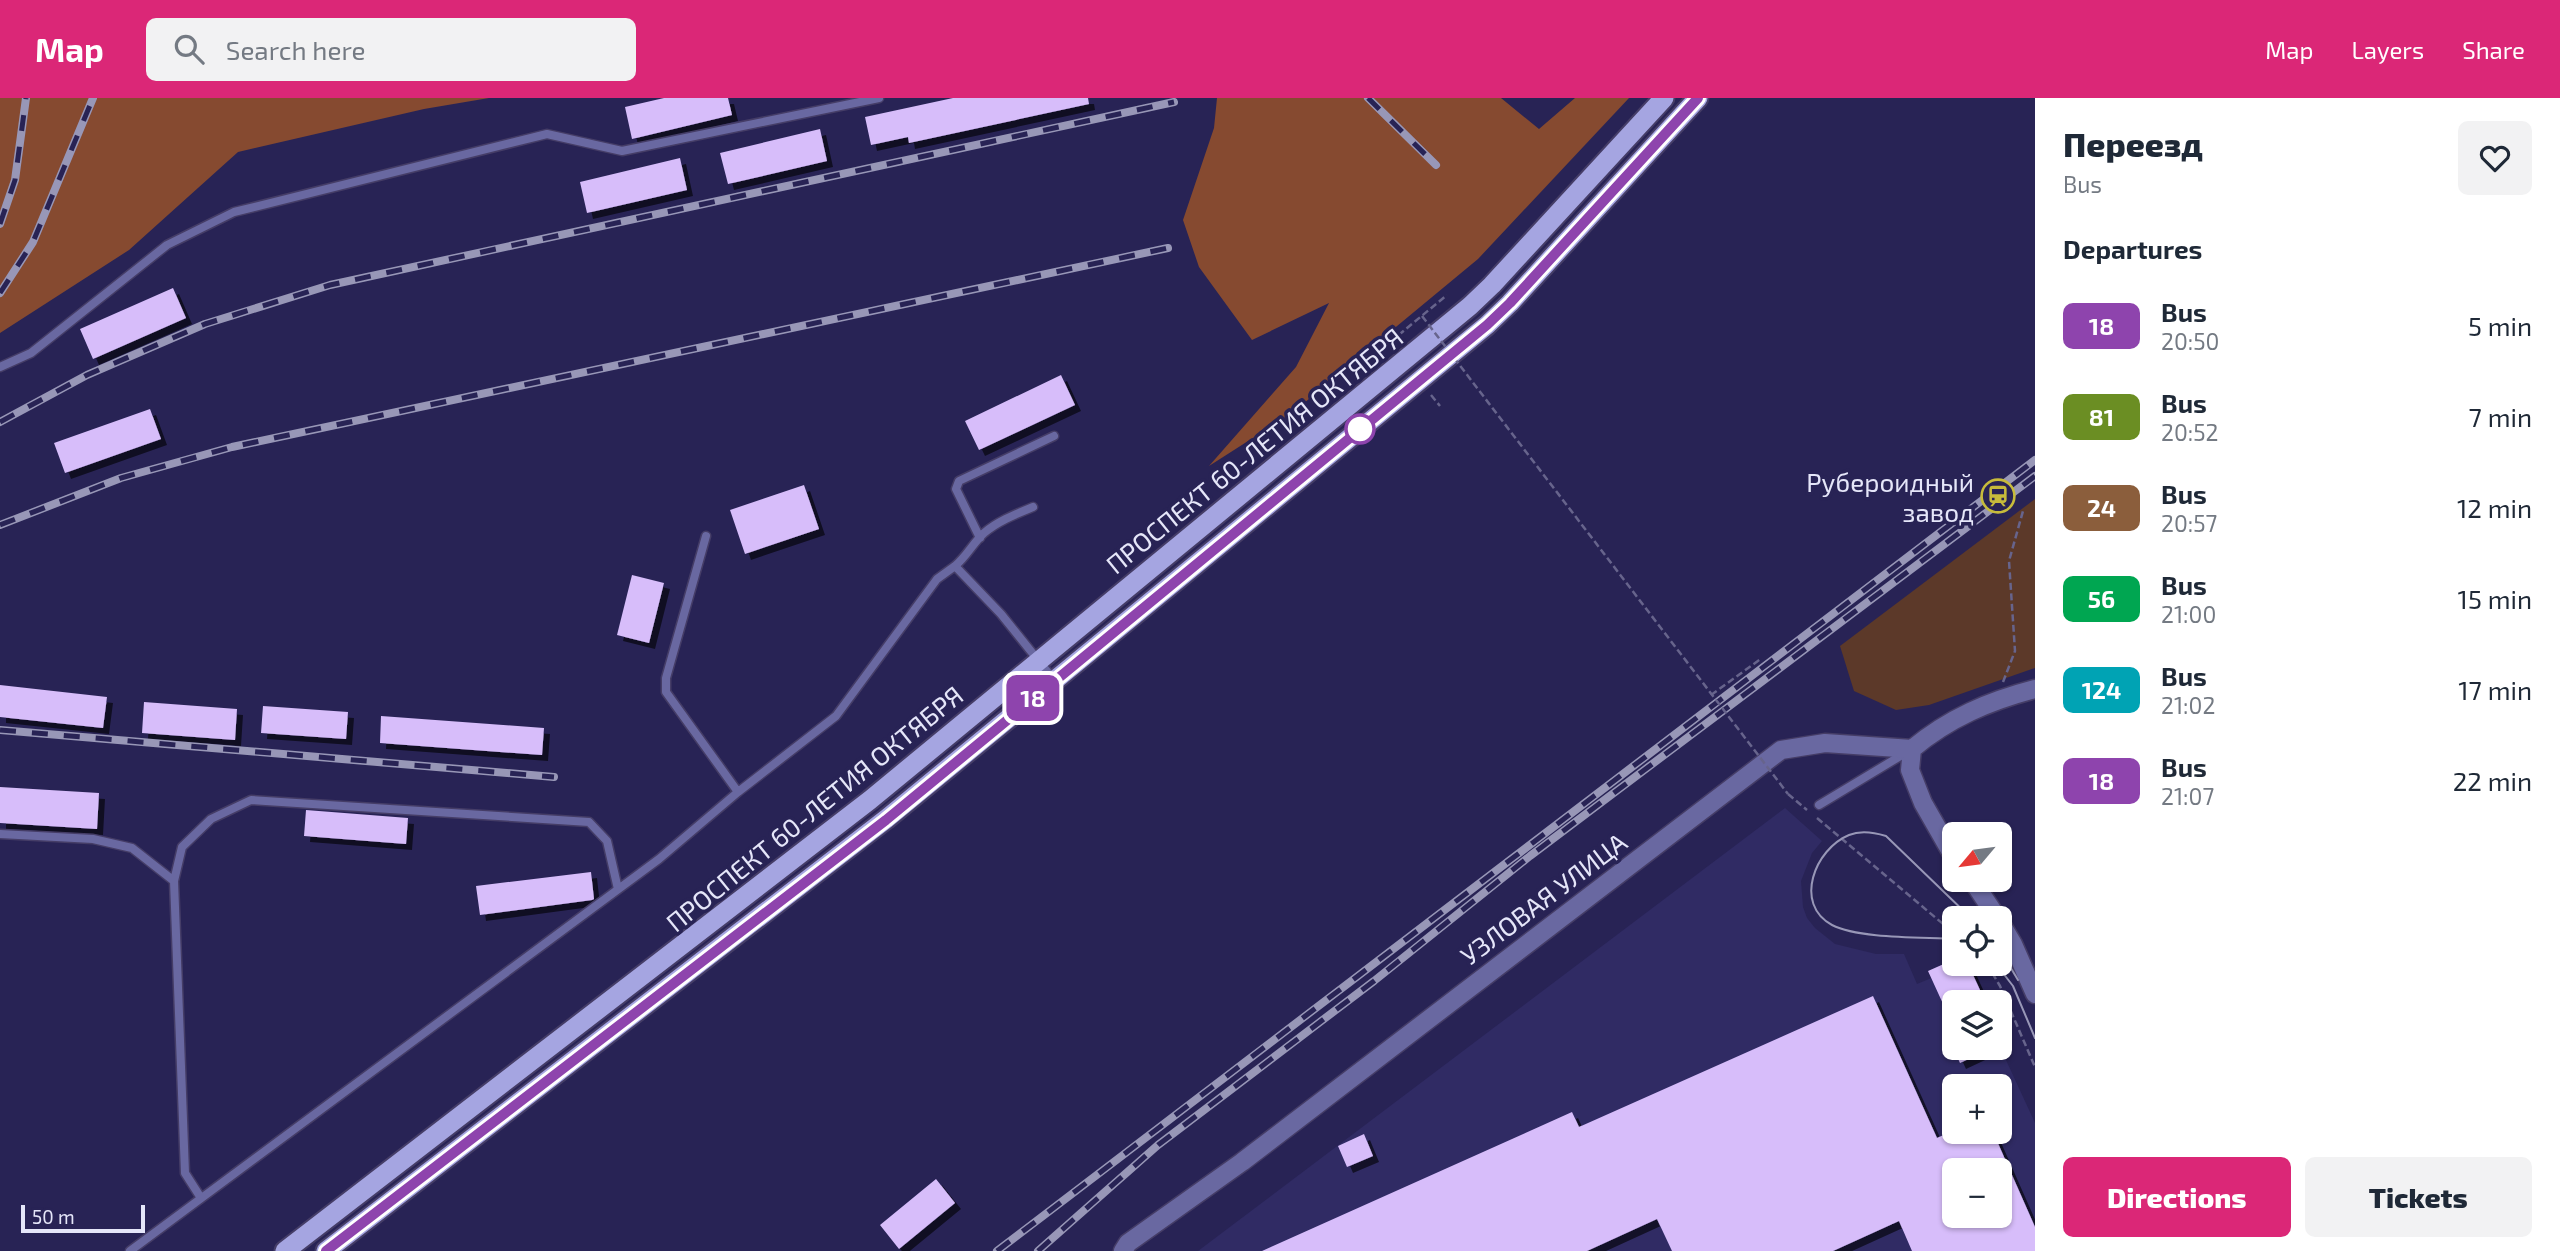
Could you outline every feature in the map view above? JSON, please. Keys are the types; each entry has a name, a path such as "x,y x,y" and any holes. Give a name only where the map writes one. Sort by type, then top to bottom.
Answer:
{"highway":[{"name":"ПРОСПЕКТ 60-ЛЕТИЯ ОКТЯБРЯ","path":"285,1251 870,800 1470,306 1664,98"},
{"name":"ПРОСПЕКТ 60-ЛЕТИЯ ОКТЯБРЯ","path":"326,1251 855,844 1487,325 1698,98"}],"street":[{"path":"1942,836 1923,803 1910,770 1912,748 1964,713 1995,700 2035,689"},
{"name":"УЗЛОВАЯ УЛИЦА","path":"1123,1251 1128,1243 1253,1154 1780,750 1825,743 1912,748"},
{"path":"2012,942 2035,994"}],"lane":[{"path":"0,367 31,353 167,245 234,212 547,134 622,151 879,98"},
{"path":"980,538 956,489 959,481 1054,436"},
{"path":"130,1251 659,859 738,792 836,716 937,579 966,557 980,538 1000,522 1033,507"},
{"path":"706,536 666,678 666,692 738,792"},
{"path":"955,566 1001,614 1054,680"},
{"path":"1819,805 1912,748"},
{"path":"201,1198 185,1173 174,881 182,848 211,819 251,800 589,822 607,841 618,889"},
{"path":"0,834 93,839 132,848 174,881"}],"path":[{"path":"1395,338 1447,295"},
{"path":"1422,316 1788,794 1942,923"},
{"path":"1995,700 2015,651 2009,561 2023,511"},
{"path":"1711,695 1762,658"},
{"path":"1994,976 2035,1067"}],"shaded area":[{"path":"0,98 489,98 424,109 238,152 129,250 0,333"},
{"path":"1217,98 1501,98 1539,129 1575,98 1629,98 1478,259 1292,413 1209,466 1296,367 1329,303 1252,340 1199,267 1183,220 1214,128"},
{"path":"2035,499 2035,668 1929,705 1896,710 1854,691 1840,646"},
{"path":"1785,808 1822,841 1812,853 1801,881 1803,907 1815,928 1835,944 1876,954 1904,954 1917,984 1942,974 1942,976 1961,976 1958,990 1942,990 1942,1060 2006,1060 2035,1123 2035,1251 1198,1251"}],"building":[{"path":"664,98 728,98 732,115 632,139 625,107"},
{"path":"953,98 1088,98 1089,104 909,143 908,137 871,145 865,117"},
{"path":"820,129 827,161 728,184 720,153"},
{"path":"680,158 687,190 587,213 580,182"},
{"path":"173,288 186,318 93,359 80,329"},
{"path":"1061,375 1075,405 979,450 965,421"},
{"path":"150,409 161,439 65,473 54,443"},
{"path":"804,485 819,529 745,554 730,510"},
{"path":"632,575 664,583 649,643 617,635"},
{"path":"0,685 107,697 103,728 0,717"},
{"path":"144,702 237,709 235,740 142,733"},
{"path":"263,706 348,712 346,739 261,733"},
{"path":"381,716 544,728 542,755 380,743"},
{"path":"0,787 99,793 97,829 0,823"},
{"path":"306,810 408,818 406,844 304,836"},
{"path":"591,872 592,900 480,915 476,886"},
{"path":"1942,965 1942,976 1974,976 1980,990 1942,990 1942,1002 1928,971"},
{"path":"1873,996 1937,1138 1942,1136 1942,1144 1998,1144 2004,1158 1942,1158 1942,1228 2012,1228 2012,1175 2035,1227 2035,1251 1912,1251 1899,1221 1833,1251 1672,1251 1657,1219 1587,1251 1262,1251 1572,1112 1579,1127"},
{"path":"1364,1134 1373,1156 1347,1167 1338,1146"},
{"path":"936,1179 955,1203 899,1249 880,1225"}],"tram line":[{"path":"1942,938 1874,935 1832,925 1820,916 1813,904 1811,891 1818,864 1837,842 1849,835 1858,832 1876,833 1886,836 1959,906"},
{"path":"2012,970 2018,980"},
{"path":"2005,976 2013,986 2035,1038"}],"railway":[{"path":"0,224 15,180 26,98"},
{"path":"0,293 33,242 93,98"},
{"path":"1368,98 1436,165"},
{"path":"0,422 87,375 205,324 330,285 1174,102"},
{"path":"0,525 121,478 232,447 1168,248"},
{"path":"997,1251 2035,460"},
{"path":"1038,1251 1158,1145 1374,981 1530,856 2035,476"},
{"path":"0,730 554,777"}],"bus line":[{"name":"18","path":"326,1251 886,820 1487,325 1698,98"}],"place":[{"name":"Рубероидный завод","path":"1998,496"}]}
